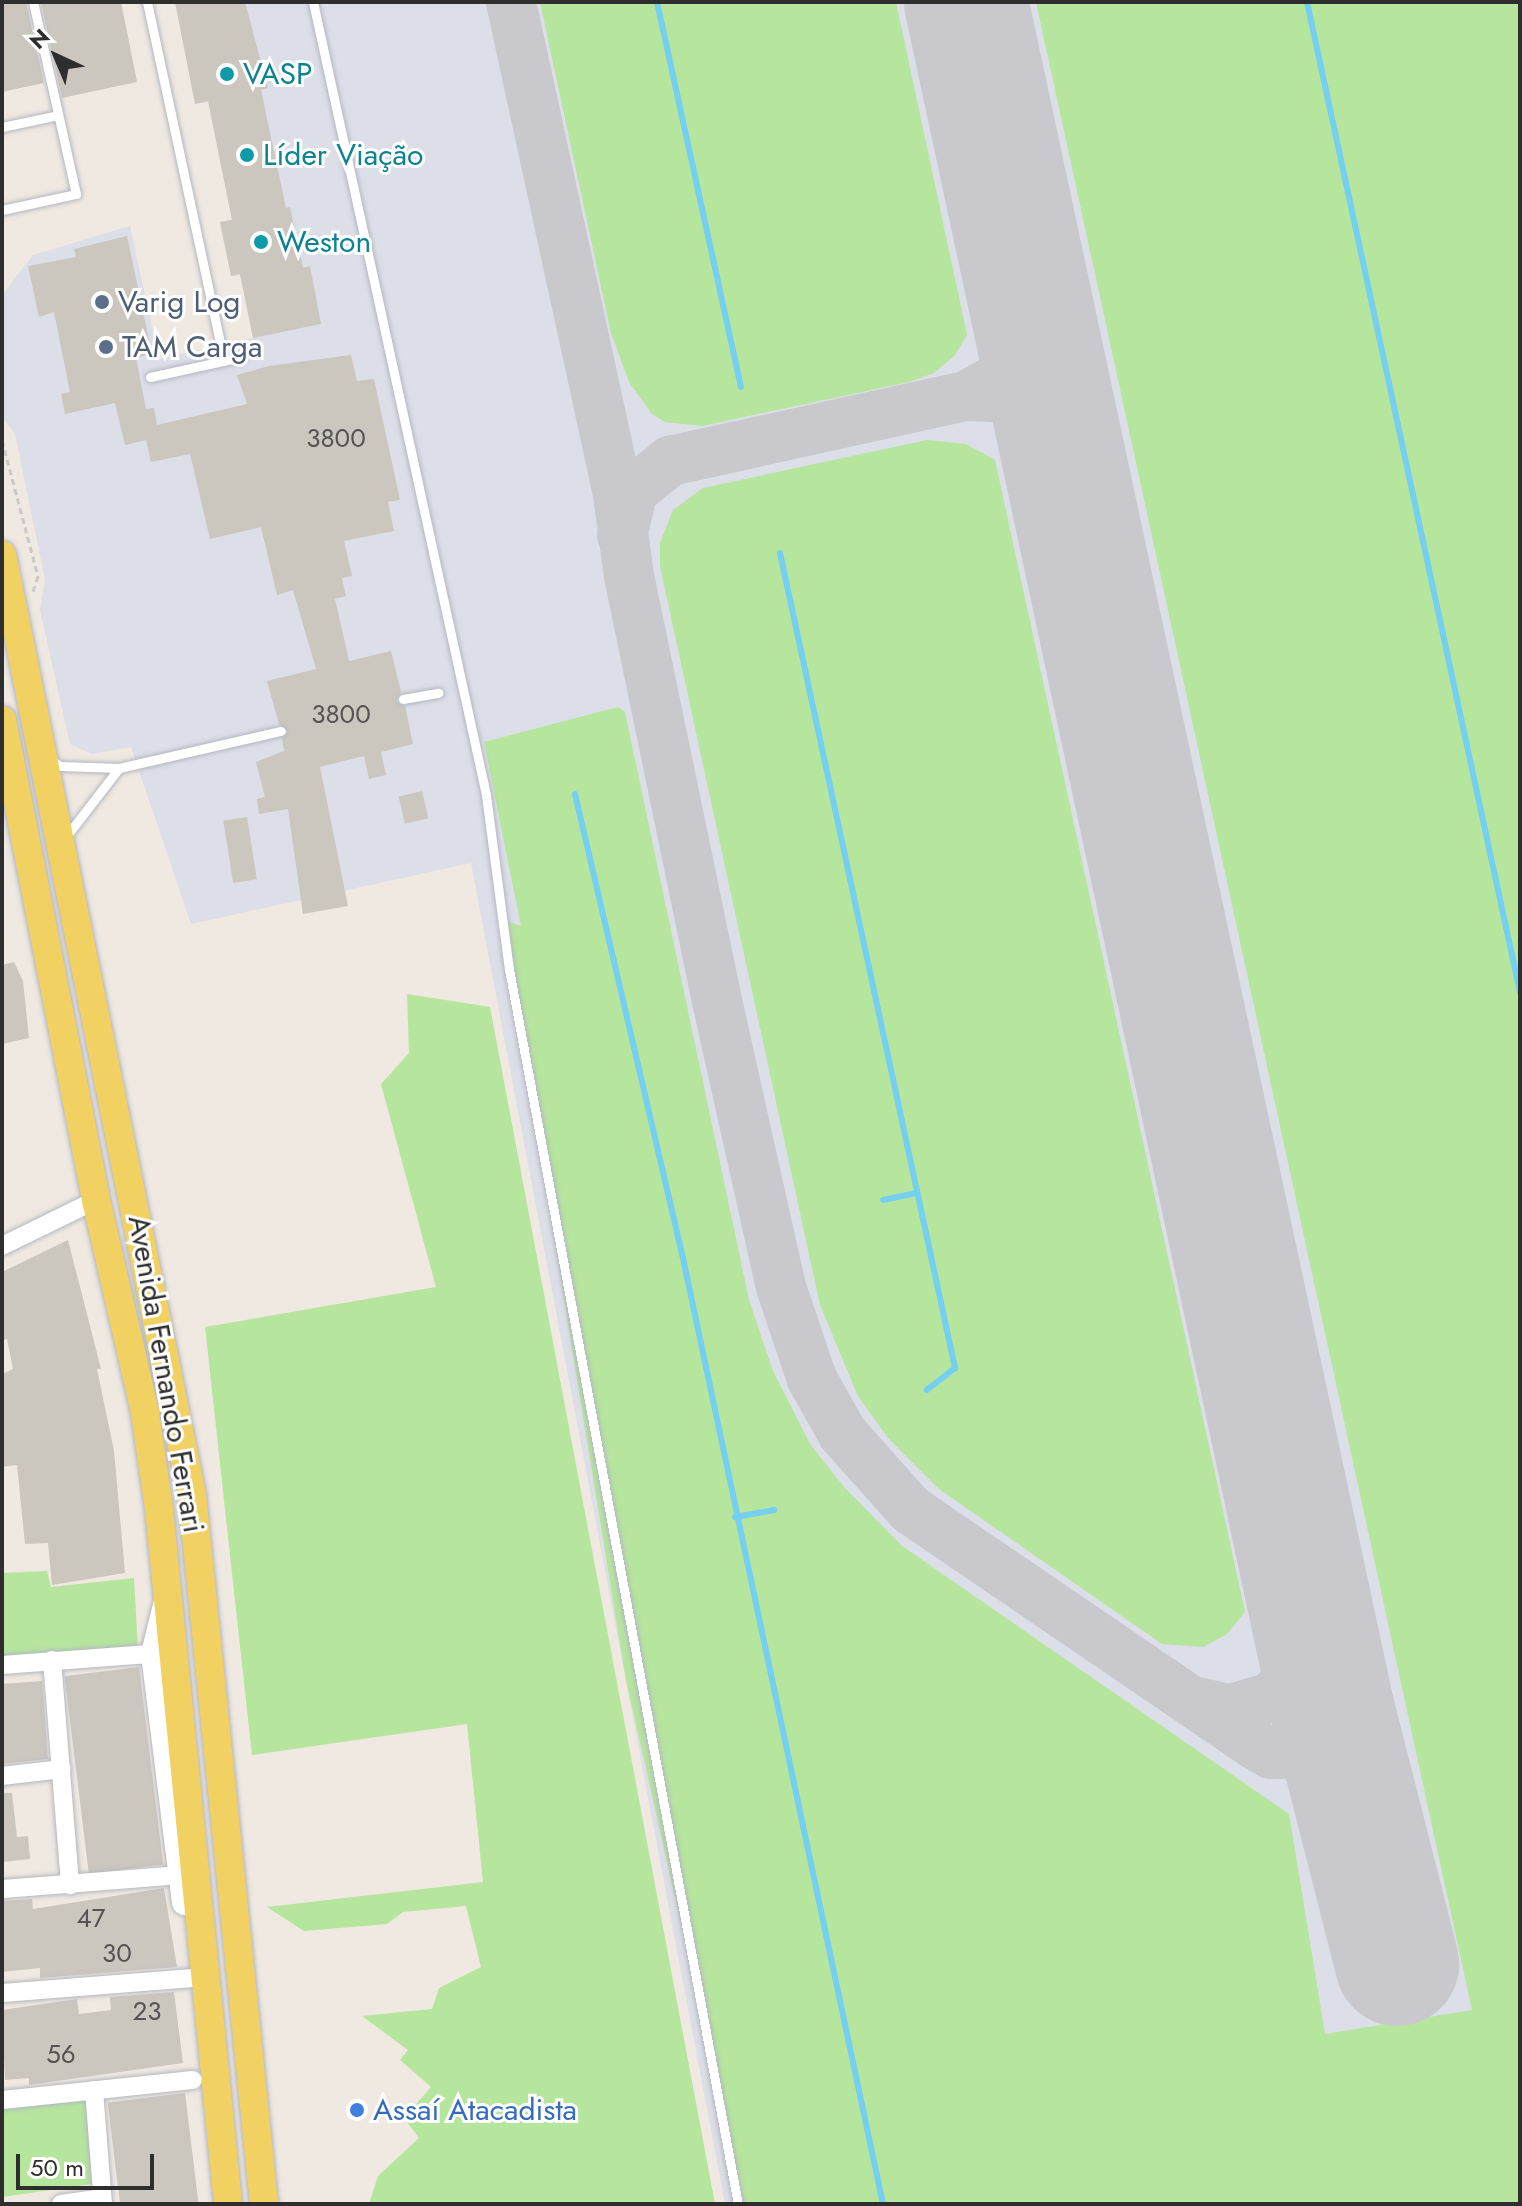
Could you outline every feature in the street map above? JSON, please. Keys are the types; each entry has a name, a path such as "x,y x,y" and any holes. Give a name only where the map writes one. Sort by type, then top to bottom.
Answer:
{"main road":[{"name":"Avenida Fernando Ferrari","path":"2,555 39,752 192,1495 264,2204"},
{"path":"2,702 39,752"},
{"name":"Avenida Fernando Ferrari","path":"2,720 8,774 96,1200 145,1413 168,1598 164,1652 215,2046 228,2204"},
{"path":"96,1200 123,1149"}],"street":[{"path":"2,1246 96,1200"},
{"path":"2,1665 164,1652"},
{"name":"Avenida Fernando Ferrari","path":"164,1652 181,1875 193,1978 199,2020 215,2046"},
{"path":"52,1660 70,1885"},
{"path":"2,1776 62,1769"},
{"path":"2,1889 181,1875"},
{"path":"2,1993 193,1978"},
{"path":"2,2100 193,2080"},
{"path":"61,2204 102,2201 94,2090"}],"lane":[{"path":"2,210 76,194 33,2"},
{"path":"147,2 224,361"},
{"path":"313,2 486,795 509,969 738,2204"},
{"path":"2,127 58,115"},
{"path":"150,377 242,357"},
{"path":"403,699 438,693"},
{"path":"39,752 60,766 119,768 281,731"},
{"path":"58,846 119,768"}],"path":[{"path":"2,440 38,576"}],"shaded area":[{"path":"178,2 1334,2 1520,2204 725,2204 471,863 191,924 131,747 92,754 70,744 40,610 45,580 15,434 2,417 2,295 33,255 130,226 159,359 253,338 240,275 231,276 220,222 232,219 208,102 195,104"}],"green space":[{"path":"540,2 896,2 967,335 955,355 934,373 909,382 702,426 665,422 652,414 629,382 611,333"},
{"path":"1036,2 1520,2 1520,2204 744,2204 626,1680 502,919 521,926 484,742 618,707 625,712 749,1300 773,1371 810,1444 844,1487 902,1546 1289,1814 1325,2034 1472,2010"},
{"path":"927,440 966,444 995,460 1245,1612 1227,1634 1203,1647 1162,1644 939,1489 888,1438 858,1396 820,1305 660,566 660,543 673,510 703,488"},
{"path":"407,994 490,1007 715,2204 369,2204 378,2176 419,2138 404,2118 431,2087 400,2060 408,2050 362,2016 432,2009 439,1988 481,1967 466,1906 403,1912 387,1924 304,1931 267,1907 483,1882 467,1724 252,1755 205,1327 436,1287 381,1084 409,1053"},
{"path":"47,1571 51,1587 134,1578 138,1649 2,1660 2,1573"},
{"path":"87,2098 92,2184 2,2197 2,2106"}],"building":[{"path":"2,2 26,2 44,83 2,92"},
{"path":"41,2 121,2 137,82 62,98"},
{"path":"175,2 245,2 268,88 261,90 286,208 290,207 303,268 310,266 321,324 253,338 240,274 231,276 220,222 232,220 208,101 195,104"},
{"path":"127,236 152,354 136,358 146,409 154,408 157,425 247,404 237,375 269,366 351,355 357,381 374,379 400,500 388,502 394,531 344,541 352,576 342,578 346,596 335,599 349,661 391,651 401,692 396,701 405,706 413,744 381,752 386,775 369,779 364,756 320,767 348,906 303,914 288,809 259,814 257,799 265,797 256,762 284,751 282,738 288,732 279,724 267,681 316,669 293,590 277,595 261,527 210,539 190,454 151,462 146,440 125,445 115,403 65,414 61,394 70,392 54,312 39,317 28,266 76,257 74,249"},
{"path":"422,791 428,818 405,824 399,796"},
{"path":"247,817 257,879 233,883 223,821"},
{"path":"14,962 23,981 29,1038 2,1044 2,965"},
{"path":"68,1240 101,1369 97,1369 114,1451 125,1573 52,1585 48,1543 25,1544 17,1465 2,1467 2,1374 13,1369 7,1339 2,1340 2,1272"},
{"path":"139,1667 163,1865 89,1874 65,1676"},
{"path":"42,1681 48,1759 2,1764 2,1684"},
{"path":"2,1793 12,1793 17,1837 28,1836 30,1859 2,1862"},
{"path":"164,1888 177,1967 40,1978 40,1968 2,1972 2,1901 32,1899 33,1909"},
{"path":"174,1992 183,2063 29,2085 29,2078 5,2080 2,2010 77,1999 79,2014 111,2010 110,1997"},
{"path":"185,2093 199,2204 120,2204 108,2103"}],"waterway":[{"path":"657,2 741,387"},
{"path":"1307,2 1520,992"},
{"path":"780,553 955,1368 927,1390"},
{"path":"575,794 684,1263 883,2204"},
{"path":"883,1200 917,1193"},
{"path":"735,1517 774,1510"}],"taxiway":[{"path":"511,2 618,494 629,576 715,992 781,1287 812,1379 843,1434 911,1510 1254,1744 1271,1754 1297,1754 1317,1742 1333,1712"},
{"path":"966,396 1002,376 1034,320"},
{"path":"622,535 633,491 670,461 966,396 999,397 1022,406 1044,424 1058,446"},
{"path":"1192,1701 1230,1709 1272,1697 1305,1657 1311,1610"}],"runway":[{"path":"966,2 1333,1712 1397,1964"}],"place":[{"name":"VASP","path":"227,74"},
{"name":"Líder Viação","path":"247,155"},
{"name":"Weston","path":"261,242"},
{"name":"Varig Log","path":"102,302"},
{"name":"TAM Carga","path":"106,347"},
{"name":"Assaí Atacadista","path":"357,2110"}]}
